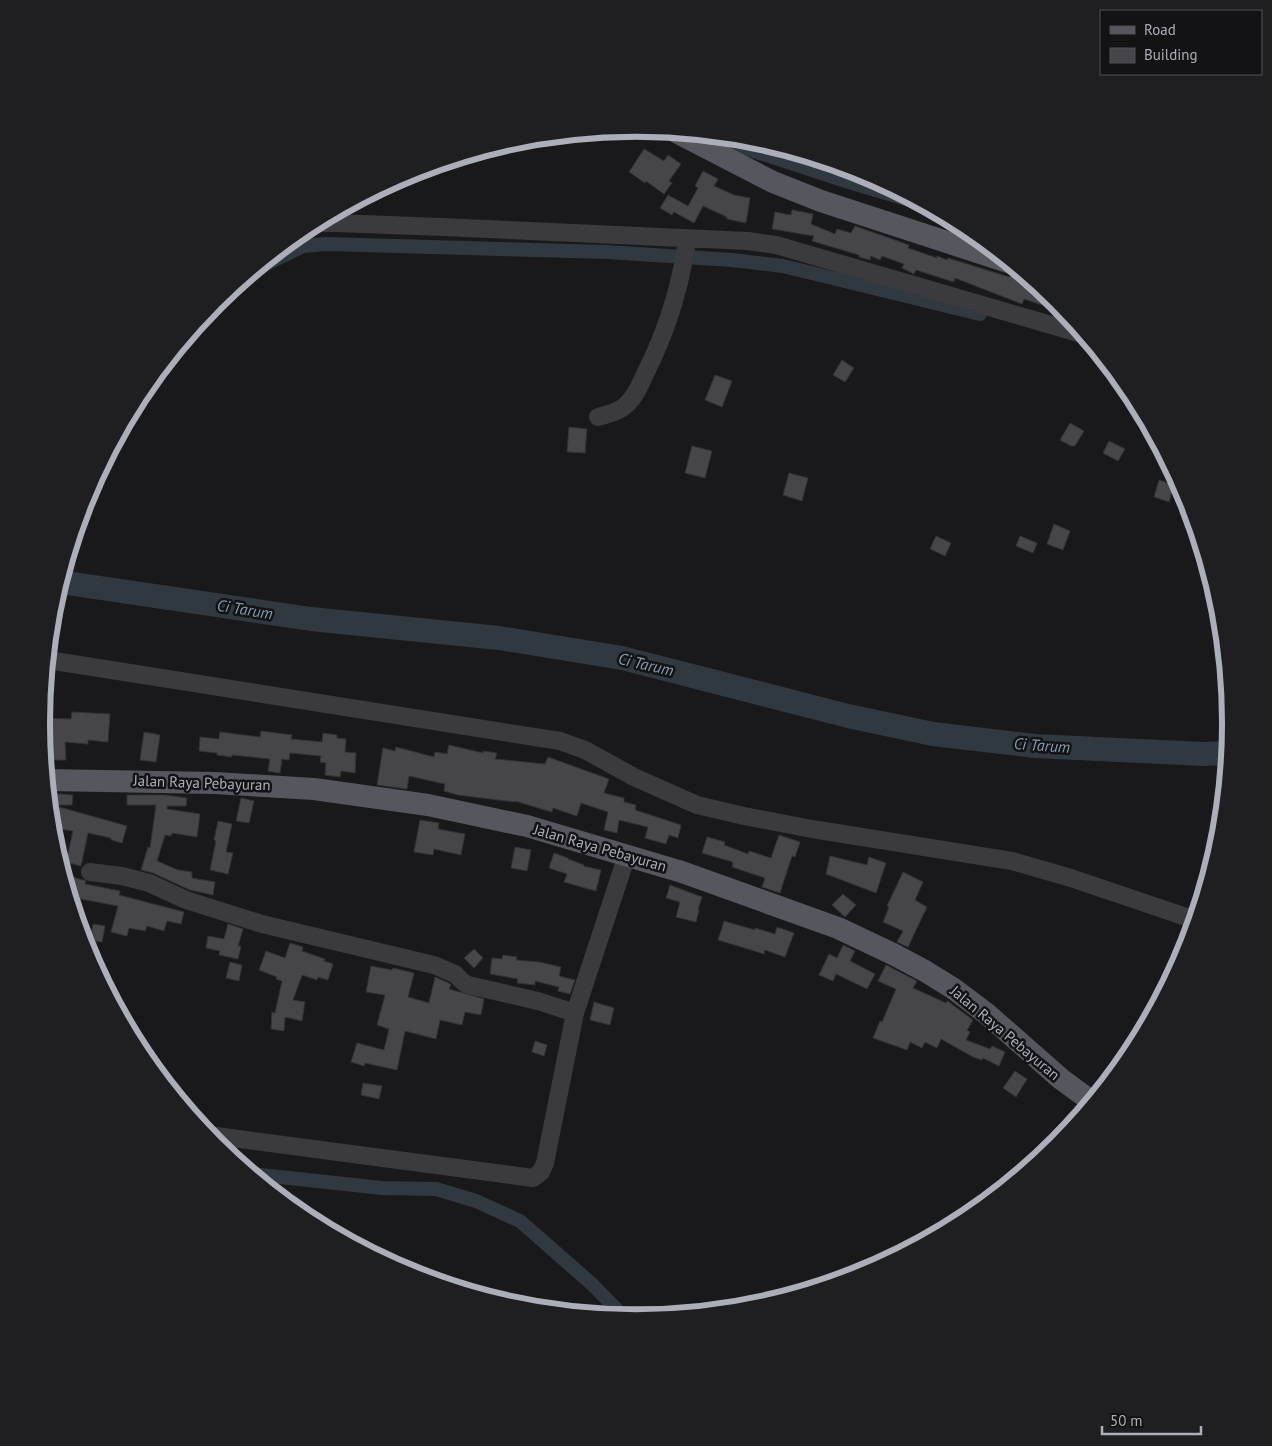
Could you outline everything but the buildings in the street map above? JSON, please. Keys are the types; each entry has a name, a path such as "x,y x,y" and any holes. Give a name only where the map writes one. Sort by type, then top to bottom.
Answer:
{"main road":[{"path":"691,140 774,182 820,201 991,256"},
{"name":"Jalan Raya Pebayuran","path":"53,780 224,784 314,789 428,805 527,826 628,855 682,872 838,928 893,954 954,989 1004,1028 1061,1079 1086,1098"}],"street":[{"path":"331,223 442,227 686,245 748,242 776,245 1071,331"},
{"path":"598,417 618,411 625,406 639,387 667,324 682,269 686,245"},
{"path":"54,661 560,741 584,750 634,777 697,805 812,829 1003,858 1071,878 1188,918"},
{"path":"222,1137 533,1178 541,1172 544,1162 574,1013 628,855"},
{"path":"90,872 122,876 149,883 186,900 262,924 434,965 455,974 468,986 538,1001 574,1013"}],"waterway":[{"path":"739,146 885,193"},
{"path":"280,257 303,246 326,244 607,252 732,260 783,266 980,314"},
{"name":"Ci Tarum","path":"67,583 311,619 499,638 622,658 848,716 933,734 1035,746 1221,753"},
{"path":"264,1175 382,1188 436,1189 476,1201 520,1221 593,1285 616,1308"}]}
